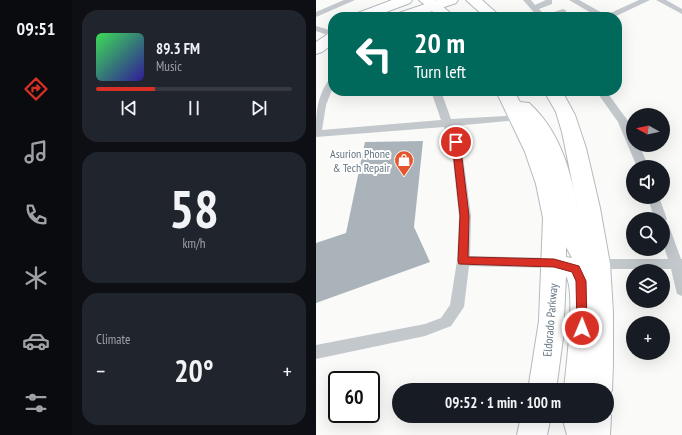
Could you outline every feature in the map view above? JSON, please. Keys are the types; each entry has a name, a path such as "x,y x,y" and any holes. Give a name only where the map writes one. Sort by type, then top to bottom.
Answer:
{"main road":[{"path":"373,12 405,0"},
{"path":"411,12 430,3 451,0"},
{"path":"473,0 488,12"},
{"path":"430,3 442,12"},
{"path":"316,49 328,40"},
{"name":"Eldorado Parkway","path":"508,96 543,173 554,219 554,263 551,317 543,383"},
{"path":"511,96 537,120 550,144 566,204 572,237 577,248 584,256 590,262 598,264"},
{"path":"556,96 566,114 578,150 591,211 598,264 600,317 598,383"},
{"path":"554,263 576,269 581,281 581,349 579,383"},
{"path":"532,435 535,423"},
{"path":"579,423 582,435"},
{"path":"594,435 595,423"}],"lane":[{"path":"316,15 351,0"},
{"path":"527,0 538,12"},
{"path":"618,12 646,0"},
{"path":"660,0 682,12"},
{"path":"534,8 549,2"},
{"path":"575,3 591,12"},
{"path":"316,28 328,34"},
{"path":"328,87 316,133 519,117"},
{"path":"316,352 425,330 446,322 456,307 463,261 464,216 456,142 438,96"},
{"path":"605,96 623,121 626,128"},
{"path":"670,243 679,264 682,290"},
{"path":"463,261 554,263"},
{"path":"598,264 679,264"}],"building":[{"path":"423,141 414,227 430,262 316,303 316,243 346,233 365,142"}],"place":[{"name":"Asurion Phone & Tech Repair","path":"404,177"}],"route":[{"path":"456,142 464,216 463,261 554,263 576,269 579,273 581,281 582,328"}]}
